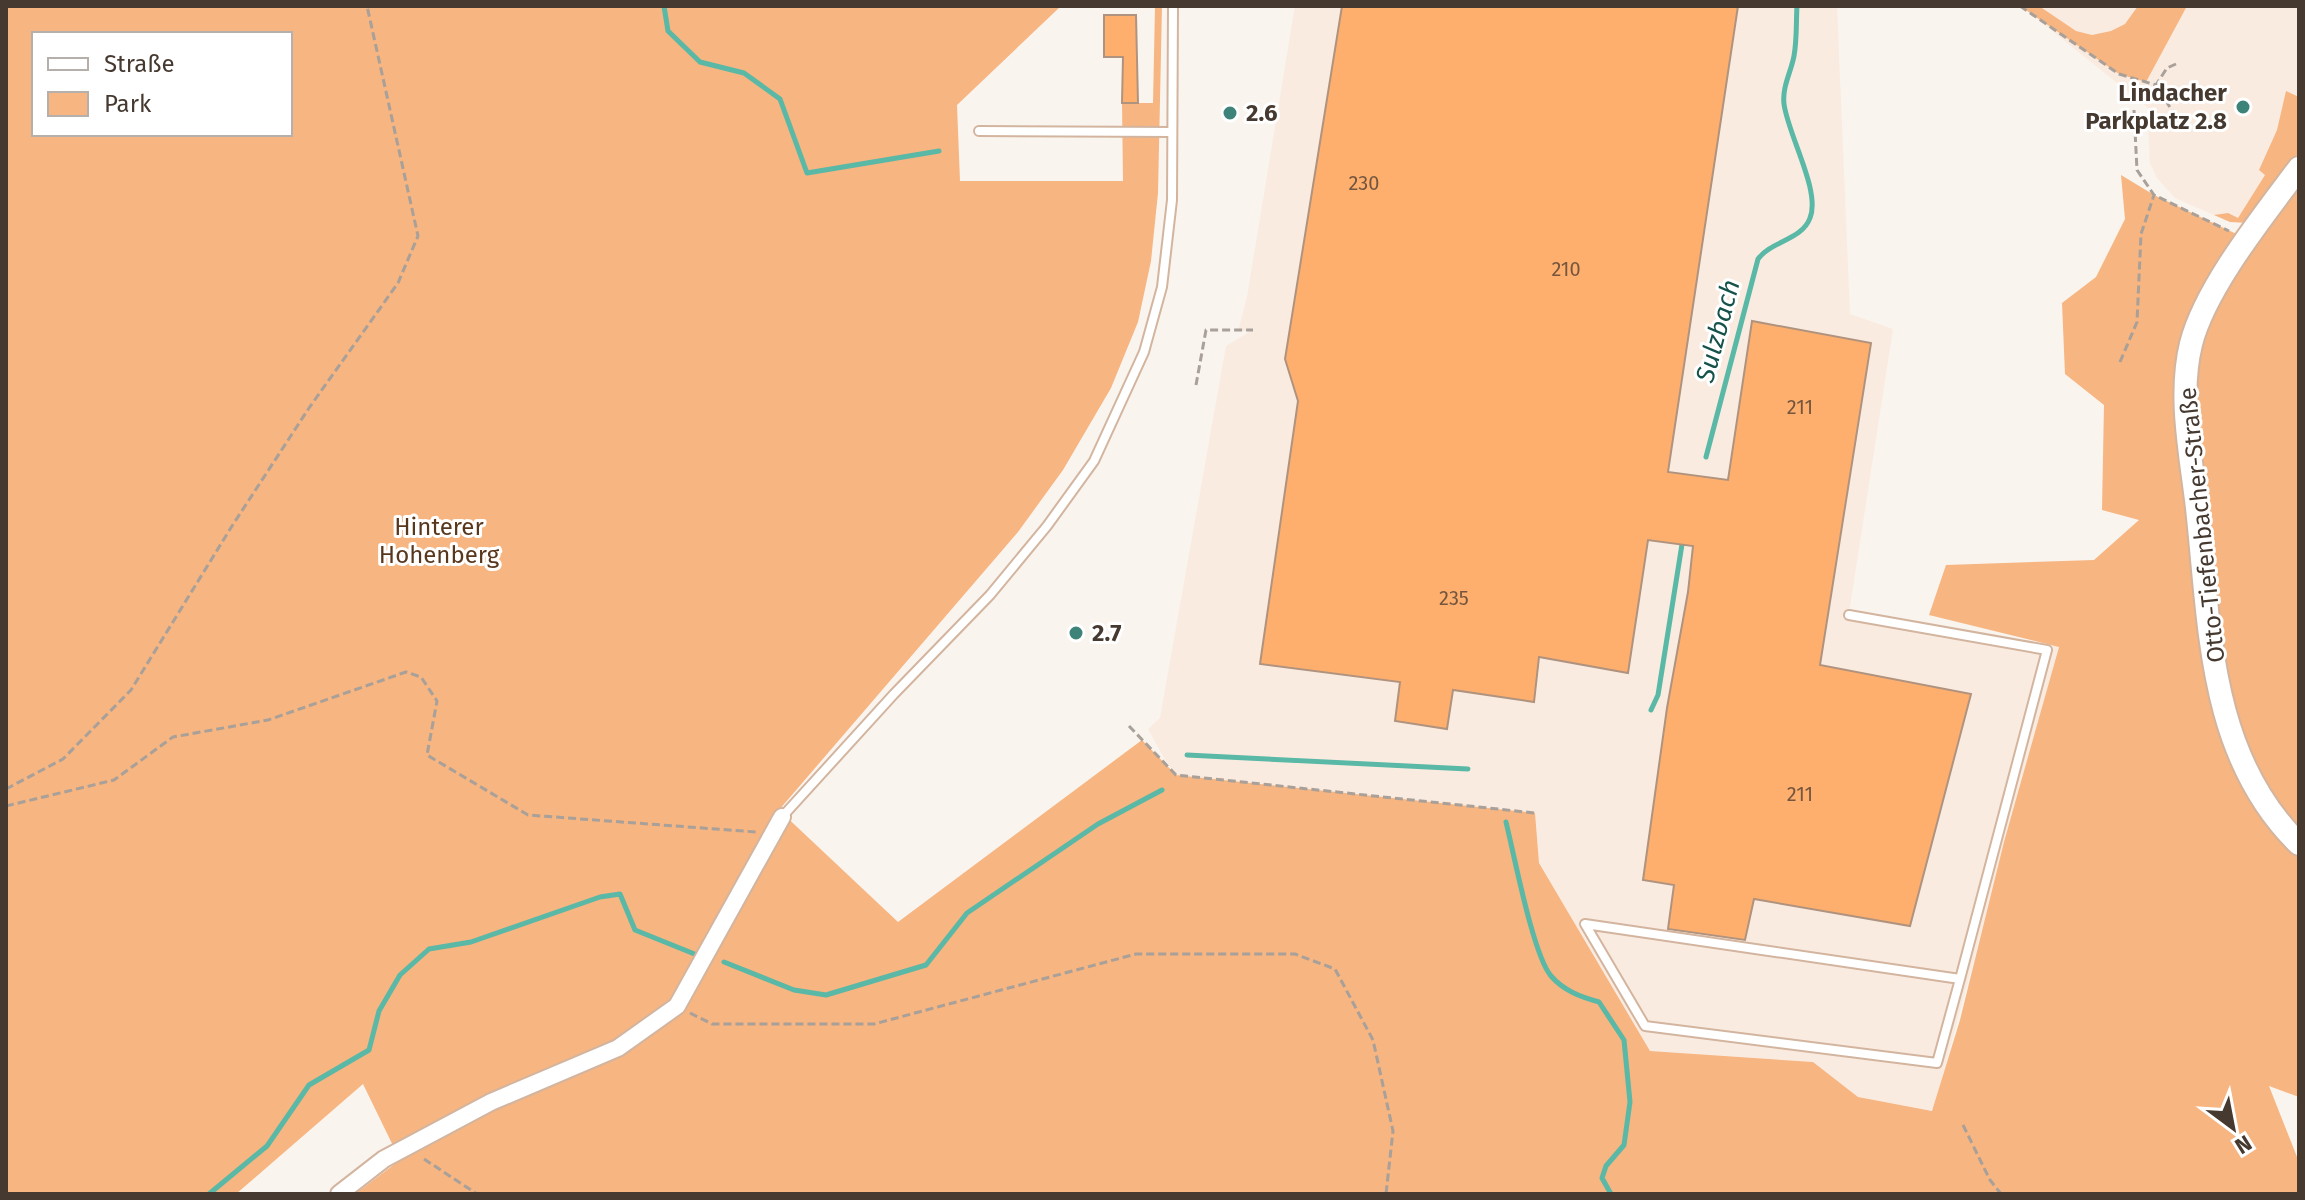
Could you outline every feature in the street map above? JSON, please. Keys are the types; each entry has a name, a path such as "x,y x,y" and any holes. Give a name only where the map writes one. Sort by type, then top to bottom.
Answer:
{"street":[{"name":"Otto-Tiefenbacher-Straße","path":"2299,168 2247,239 2210,298 2191,343 2185,389 2202,580 2221,699 2230,732 2251,782 2268,808 2299,844"},
{"path":"339,1194 384,1159 491,1102 618,1048 677,1006 782,817"}],"lane":[{"path":"782,817 990,595 1047,526 1094,461 1144,352 1162,287 1172,200 1173,6"},
{"path":"979,131 1172,132"},
{"path":"1849,615 2047,650 1960,979 1937,1063 1645,1026 1585,924 1960,979"}],"path":[{"path":"6,789 63,759 131,690 240,513 309,408 398,283 418,236 367,6"},
{"path":"2020,6 2119,74 2156,85 2183,128"},
{"path":"2156,85 2167,68 2176,64"},
{"path":"2134,110 2137,170 2154,195 2247,239"},
{"path":"2120,362 2137,322 2141,234 2154,195"},
{"path":"1196,385 1206,330 1253,330"},
{"path":"6,806 114,780 173,737 268,720 406,672 421,677 437,701 427,755 528,815 771,833"},
{"path":"1129,726 1176,775 1535,813"},
{"path":"677,1006 712,1024 874,1024 1136,954 1295,954 1335,969 1373,1040 1393,1131 1386,1194"},
{"path":"1963,1125 1990,1180 2001,1194"},
{"path":"406,1147 477,1194"}],"shaded area":[{"path":"1295,6 1837,6 1850,314 1893,329 1849,613 2059,646 1933,1111 1858,1097 1813,1062 1650,1051 1539,863 1535,813 1176,775 1164,758 1148,729 1160,718 1226,346 1251,331 1238,331 1247,297"},
{"name":"Lindacher Parkplatz 2.8","path":"2021,6 2299,6 2299,152 2250,223 2230,222 2175,198 2157,178 2150,163 2147,107"}],"green space":[{"name":"Hinterer Hohenberg","path":"6,6 1061,6 957,105 960,181 1123,181 1122,103 1153,103 1155,7 1094,6 1162,6 1158,193 1151,261 1138,322 1111,388 1063,470 1018,532 779,810 898,922 1142,740 1176,775 1535,813 1539,863 1650,1051 1813,1062 1858,1097 1932,1111 1960,1020 2004,842 2059,647 1929,615 1946,565 2094,560 2139,520 2102,510 2104,405 2065,374 2062,303 2096,277 2125,219 2121,175 2154,195 2247,239 2299,183 2299,1097 2269,1086 2299,1162 2299,1194 355,1194 400,1160 363,1084 236,1194 6,1194"},
{"path":"2020,6 2039,6 2076,31 2092,35 2125,24 2138,6 2187,6 2146,82 2119,74"},
{"path":"2286,91 2299,97 2299,152 2250,223 2230,222 2214,215 2228,213 2238,218 2265,175 2259,170 2277,130"}],"building":[{"path":"1342,6 1738,6 1668,472 1728,480 1752,321 1871,343 1820,665 1971,694 1910,926 1754,899 1745,940 1668,929 1674,885 1643,880 1693,546 1648,540 1628,673 1539,657 1534,702 1453,690 1447,729 1395,721 1400,682 1260,664 1298,401 1285,359"},
{"path":"1104,15 1136,15 1138,103 1122,103 1123,57 1104,57"}],"waterway":[{"path":"664,6 668,31 700,62 744,73 780,99 807,173 939,151"},
{"name":"Sulzbach","path":"1706,457 1758,259 1770,248 1800,231 1810,218 1812,207 1808,178 1784,104 1785,86 1795,50 1797,6"},
{"name":"Sulzbach","path":"1651,710 1658,695 1683,538"},
{"path":"1187,755 1468,769"},
{"path":"724,962 794,990 826,995 926,965 967,913 1098,824 1162,790"},
{"name":"Sulzbach","path":"1506,822 1531,926 1544,965 1561,986 1599,1002 1624,1040 1630,1102 1624,1145 1606,1166 1602,1178 1611,1194"},
{"path":"209,1194 267,1146 309,1085 369,1050 379,1011 400,975 429,949 471,942 600,897 620,894 635,930 697,955"}],"place":[{"name":"Lindacher Parkplatz 2.8","path":"2243,107"},
{"name":"2.6","path":"1230,113"},
{"name":"2.7","path":"1076,633"}]}
